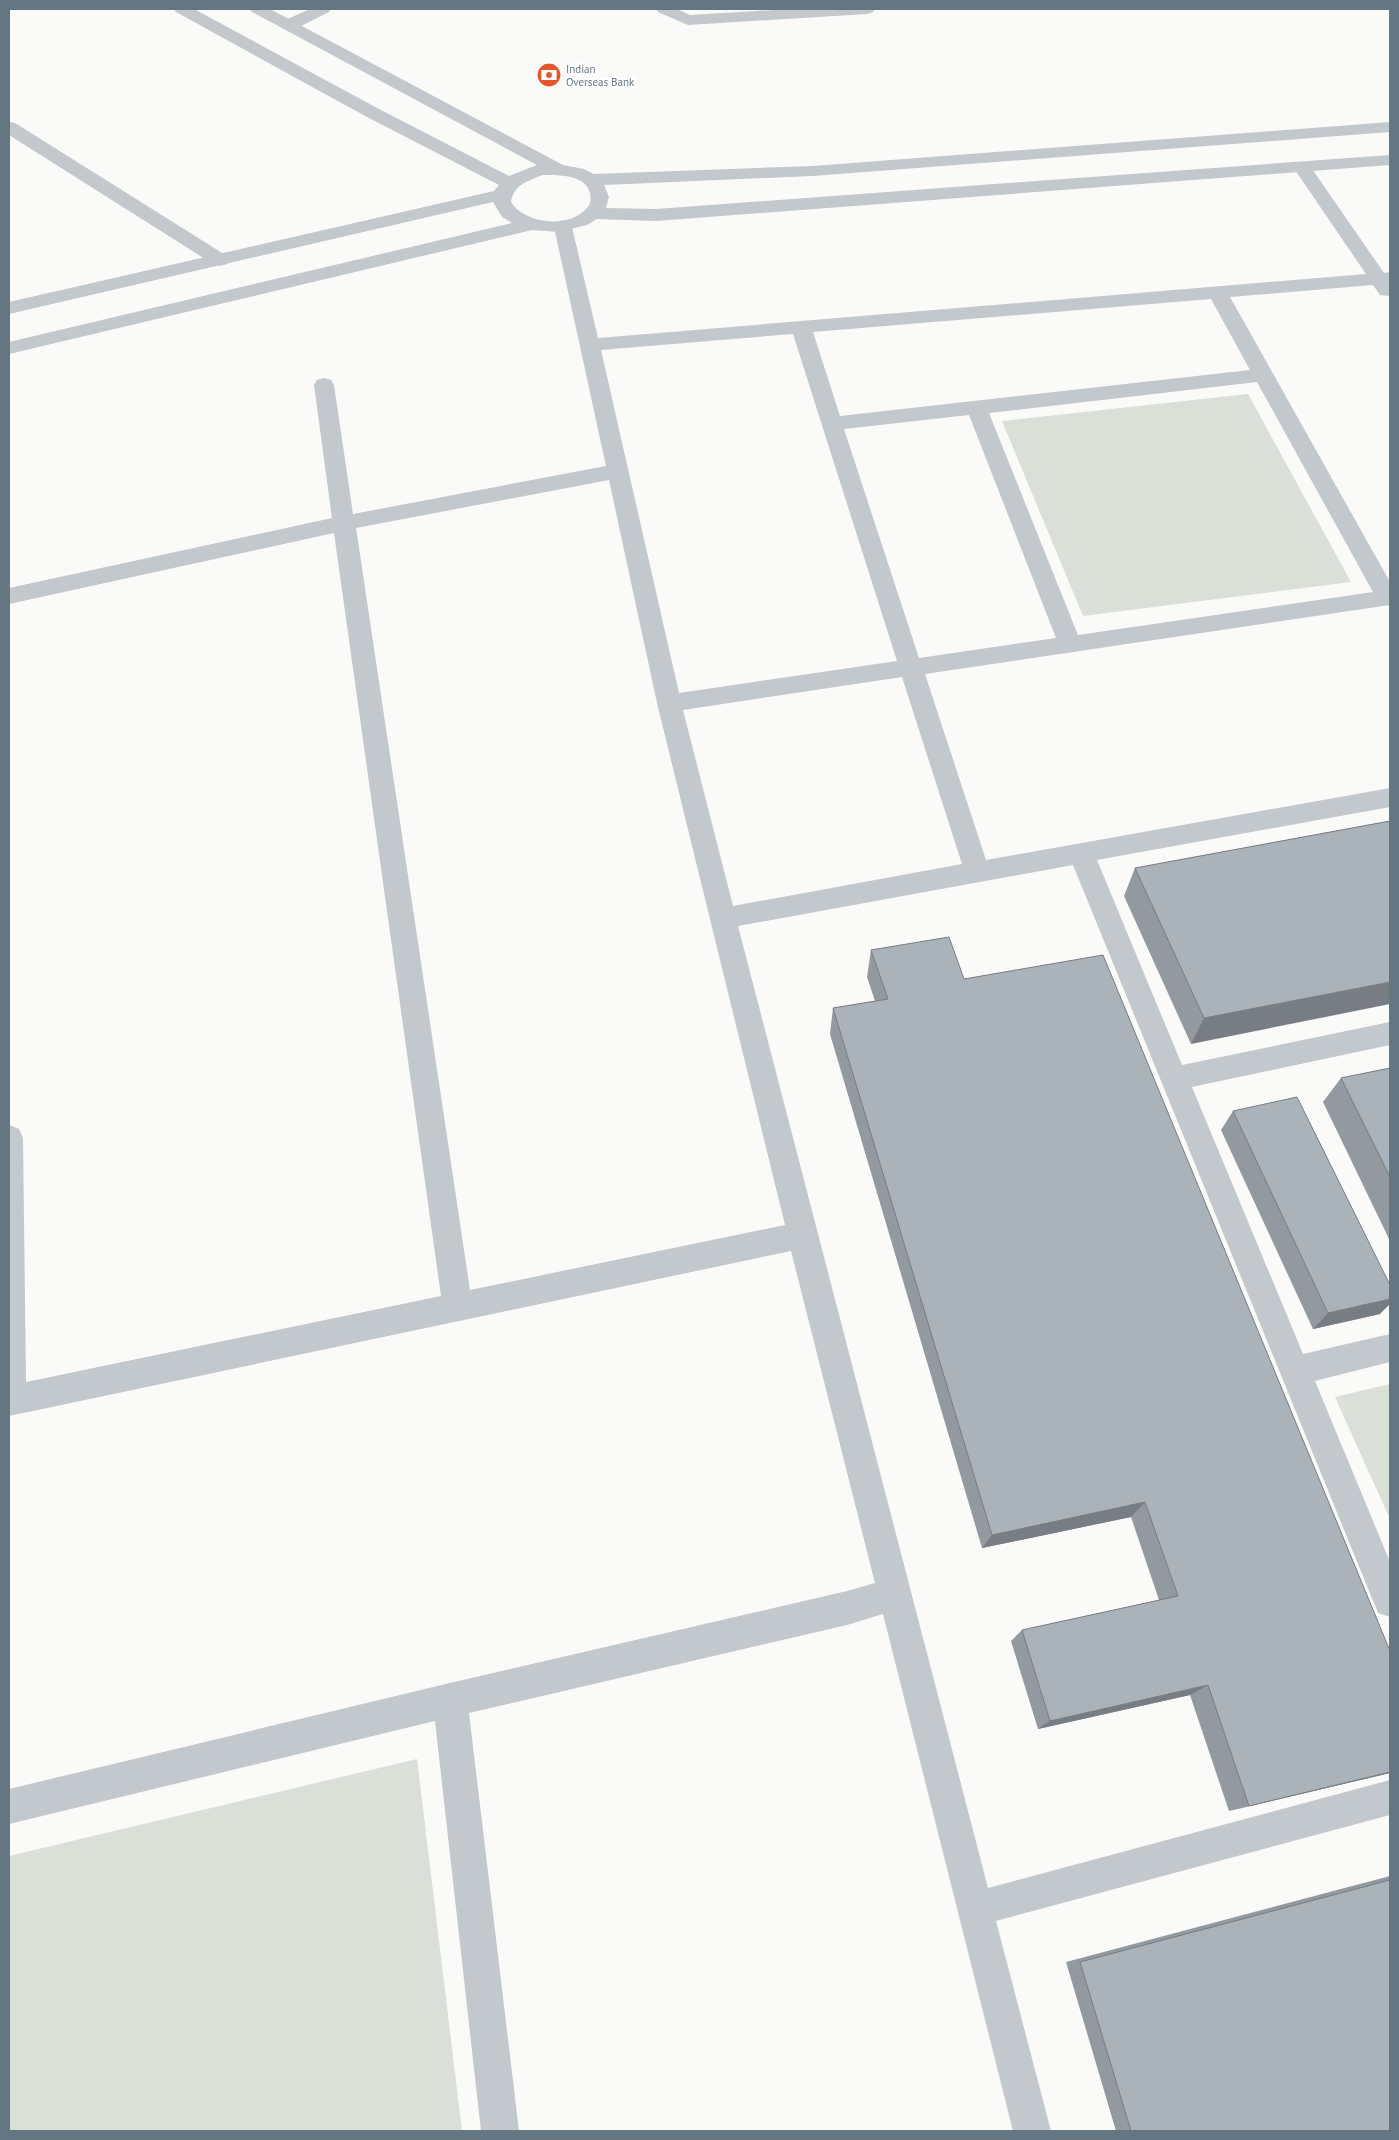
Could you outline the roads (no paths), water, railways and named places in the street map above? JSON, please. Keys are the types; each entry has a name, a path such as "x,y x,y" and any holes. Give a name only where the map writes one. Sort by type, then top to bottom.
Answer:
{"street":[{"path":"182,9 373,112 505,189"},
{"path":"258,9 559,170"},
{"path":"289,25 323,9"},
{"path":"664,9 688,20 810,11 868,9"},
{"path":"9,308 220,260 505,189 522,175 540,170 559,170 577,173 592,180 813,171 1390,126"},
{"path":"9,127 220,260"},
{"path":"9,148 33,142"},
{"path":"593,213 656,215 1390,160"},
{"path":"1302,167 1384,278 1390,296"},
{"path":"505,189 502,206 510,216 528,225 543,228 563,227 581,221 593,213 601,202 600,191 592,180"},
{"path":"9,348 528,225"},
{"path":"563,227 669,703 802,1235 1032,2131"},
{"path":"589,345 1384,278"},
{"path":"669,703 1388,598 1217,292"},
{"path":"801,327 977,872"},
{"path":"832,424 1263,375"},
{"path":"324,385 457,1307"},
{"path":"977,408 1070,645"},
{"path":"9,596 344,523 617,470"},
{"path":"723,918 1390,797"},
{"path":"1081,853 1390,1601"},
{"path":"1174,1079 1390,1033"},
{"path":"9,1138 10,1400 802,1235"},
{"path":"1296,1371 1390,1348"},
{"path":"9,1806 450,1700 846,1608 894,1594"},
{"path":"450,1700 500,2131"},
{"path":"975,1909 1390,1798"}],"place":[{"name":"Indian Overseas Bank","path":"549,75"}]}
